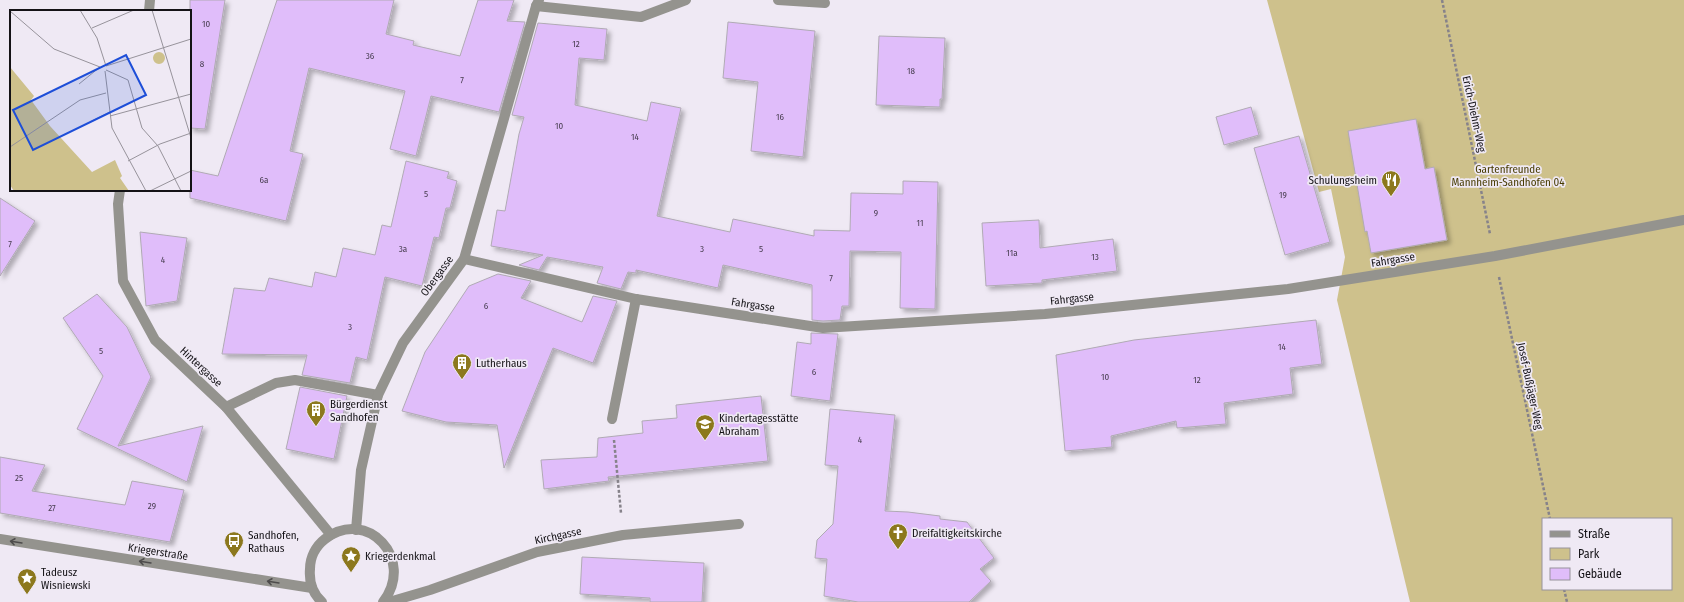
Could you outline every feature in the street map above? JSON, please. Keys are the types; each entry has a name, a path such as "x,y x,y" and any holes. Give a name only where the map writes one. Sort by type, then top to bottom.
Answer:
{"street":[{"path":"149,10 150,0"},
{"name":"Obergasse","path":"356,530 361,470 378,395 403,343 464,259 537,3 641,17 686,0"},
{"path":"778,0 825,3"},
{"name":"Hintergasse","path":"120,191 118,204 123,281 155,340 226,407 331,534"},
{"name":"Fahrgasse","path":"464,259 636,299 823,328 1045,314 1288,289 1495,256 1684,220"},
{"path":"612,419 636,299"},
{"path":"226,407 276,383 295,380 378,395"},
{"name":"Kirchgasse","path":"389,602 430,590 537,552 623,535 739,524"},
{"path":"322,602 312,588 309,576 310,564 314,552 321,542 331,534 356,530 367,532 378,538 387,547 393,558 395,570 394,582 389,594 383,602"},
{"name":"Kriegerstraße","path":"0,539 312,588"}],"path":[{"name":"Erich-Diehm-Weg","path":"1442,0 1495,256"},
{"name":"Josef-Bußjäger-Weg","path":"1495,256 1550,518"},
{"path":"612,419 623,535"},
{"path":"1564,590 1567,602"}],"green space":[{"name":"Gartenfreunde Mannheim-Sandhofen 04","path":"1267,0 1684,0 1684,602 1410,602 1337,300 1345,257 1331,189 1319,192"}],"building":[{"path":"190,0 225,0 205,129 191,128"},
{"path":"277,0 394,0 386,34 414,41 413,45 460,56 478,0 514,0 507,21 525,22 499,112 431,96 416,156 390,149 405,91 309,68 290,151 303,154 286,221 190,198 191,170 218,176"},
{"path":"728,22 815,31 803,157 751,151 758,82 723,78"},
{"path":"538,23 607,29 604,60 579,58 575,105 647,121 651,102 681,108 657,216 730,232 733,219 814,236 814,230 850,231 851,193 903,194 903,181 938,182 935,309 900,308 901,252 850,251 849,306 842,306 840,320 823,321 812,320 812,285 723,265 718,288 636,270 636,273 628,272 621,289 597,283 603,267 547,257 539,270 519,265 543,255 491,246 497,210 505,211 519,134 524,117 512,115"},
{"path":"879,36 945,38 942,99 940,99 940,107 876,105"},
{"path":"1251,107 1259,135 1224,145 1216,117"},
{"path":"1416,119 1425,169 1434,167 1447,240 1371,253 1367,231 1365,232 1348,131"},
{"path":"1299,136 1330,242 1285,255 1254,148"},
{"path":"406,161 449,172 447,178 457,181 450,208 446,208 439,238 434,237 422,286 385,277 367,360 356,357 350,383 302,375 307,355 222,354 234,288 265,291 269,278 312,287 315,272 336,277 343,248 375,255 382,225 391,227"},
{"path":"0,198 35,221 0,276"},
{"path":"1039,220 1040,248 1113,239 1117,271 1042,280 1042,283 986,286 982,223"},
{"path":"140,232 187,238 177,301 146,306"},
{"path":"498,274 531,281 521,298 582,322 593,296 617,301 593,363 553,348 504,468 497,425 446,422 402,411 425,352 469,286"},
{"path":"97,294 127,327 151,377 118,446 203,426 187,482 77,429 103,376 63,318"},
{"path":"1316,320 1322,364 1290,368 1293,394 1224,403 1226,424 1177,428 1176,421 1111,436 1112,447 1065,451 1056,355 1134,340"},
{"path":"811,333 838,334 830,401 791,396 797,342 811,344"},
{"name":"Bürgerdienst Sandhofen","path":"300,387 347,396 334,459 286,449"},
{"name":"Kindertagesstätte Abraham","path":"761,396 768,461 608,477 609,481 544,489 541,460 597,457 598,438 643,433 642,421 677,418 676,405"},
{"name":"Dreifaltigkeitskirche","path":"830,409 895,415 885,511 940,516 940,519 967,522 994,558 980,569 991,581 969,602 858,602 824,596 827,559 815,558 817,540 833,524 838,466 825,465"},
{"path":"0,457 45,465 32,491 125,505 132,481 184,490 170,542 0,513"},
{"path":"582,557 704,563 702,602 650,602 650,598 580,594"}],"place":[{"name":"Schulungsheim","path":"1391,197"},
{"name":"Lutherhaus","path":"462,380"},
{"name":"Bürgerdienst Sandhofen","path":"316,427"},
{"name":"Kindertagesstätte Abraham","path":"705,441"},
{"name":"Dreifaltigkeitskirche","path":"898,550"},
{"name":"Sandhofen, Rathaus","path":"234,558"},
{"name":"Kriegerdenkmal","path":"351,573"},
{"name":"Tadeusz Wisniewski","path":"27,595"}]}
